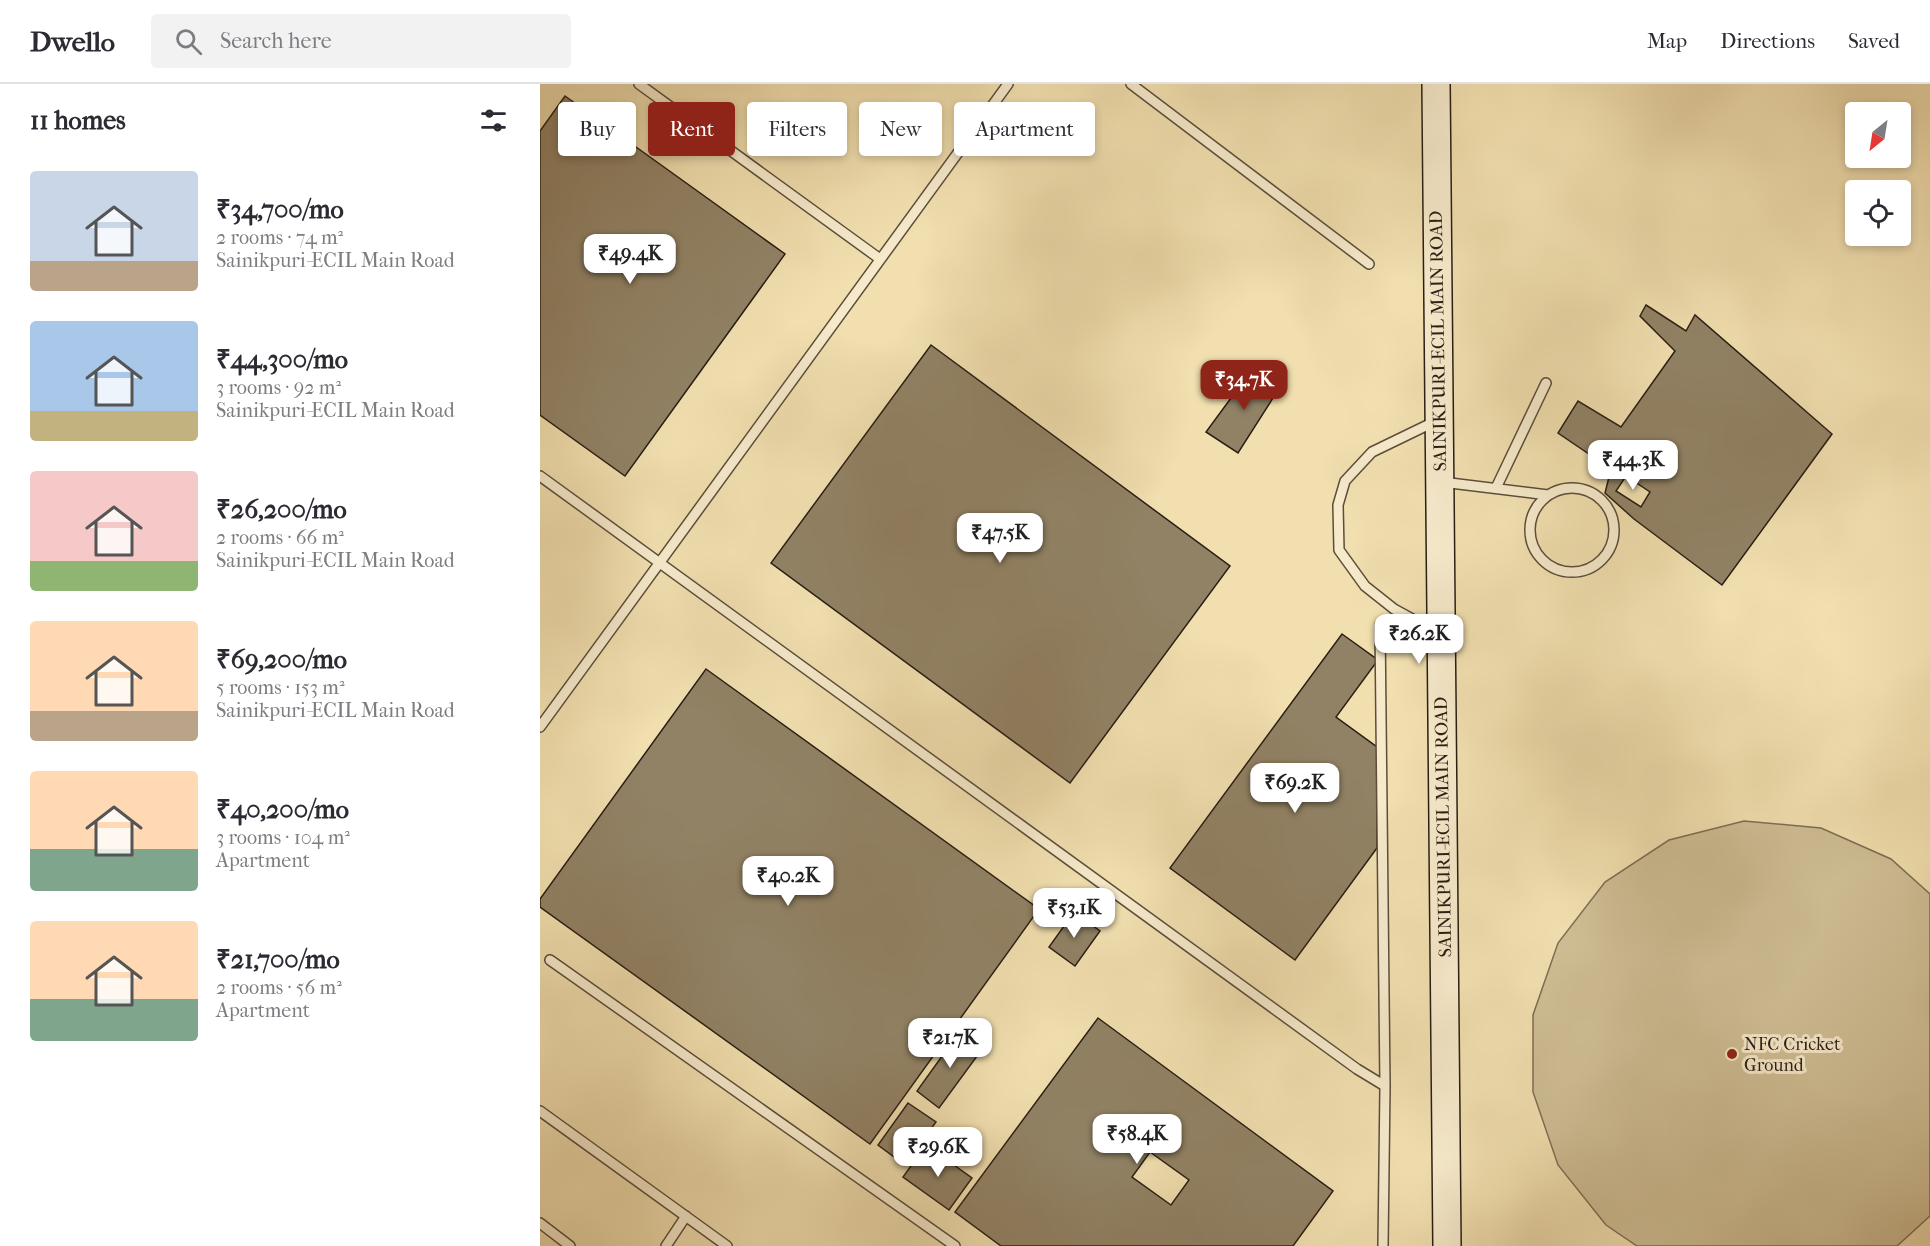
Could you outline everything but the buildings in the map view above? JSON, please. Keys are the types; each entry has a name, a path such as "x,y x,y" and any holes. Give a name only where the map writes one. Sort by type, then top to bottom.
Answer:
{"street":[{"name":"SAINIKPURI-ECIL MAIN ROAD","path":"1436,84 1447,1246"}],"lane":[{"path":"639,84 880,259"},
{"path":"540,727 1008,84"},
{"path":"1131,84 1369,264"},
{"path":"1496,488 1546,383"},
{"path":"1439,420 1372,453 1345,481 1338,506 1339,550 1365,585 1394,609 1441,634"},
{"path":"540,476 1347,1062 1385,1086"},
{"path":"1440,482 1548,495 1561,489 1575,488 1589,491 1606,505 1615,525 1614,539 1609,552 1599,563 1588,570 1561,571 1538,556 1530,530 1532,516 1538,504 1548,495"},
{"path":"1380,625 1385,1086 1383,1246"},
{"path":"550,960 955,1246"},
{"path":"540,1111 727,1246"},
{"path":"666,1246 686,1216"},
{"path":"540,1223 570,1246"}],"shaded area":[{"name":"NFC Cricket Ground","path":"1744,821 1821,828 1891,859 1930,894 1930,1216 1897,1246 1637,1246 1606,1225 1558,1165 1533,1092 1533,1015 1558,943 1605,882 1669,840"}],"place":[{"name":"NFC Cricket Ground","path":"1732,1054"}]}
